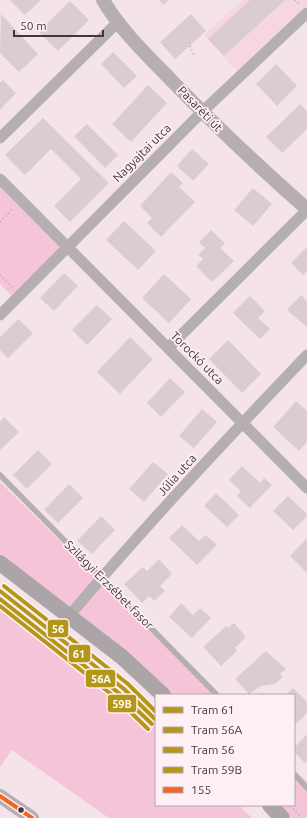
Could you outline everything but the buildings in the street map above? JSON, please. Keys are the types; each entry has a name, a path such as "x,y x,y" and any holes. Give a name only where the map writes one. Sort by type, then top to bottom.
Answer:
{"main road":[{"path":"0,563 122,657 162,694"},
{"path":"271,806 282,818"}],"street":[{"name":"Pasaréti út","path":"103,0 129,36 202,112 252,161 307,209"},
{"name":"Nagyajtai utca","path":"0,315 202,112 307,14"},
{"path":"0,138 118,22"},
{"name":"Torockó utca","path":"0,179 307,488"},
{"path":"168,348 307,209"},
{"name":"Júlia utca","path":"70,616 102,577 242,422 307,355"},
{"path":"0,796 32,818"}],"lane":[{"name":"Szilágyi Erzsébet fasor","path":"0,475 216,694"},
{"path":"295,775 307,788"}],"path":[{"path":"190,46 194,54"},
{"path":"0,222 21,201"},
{"path":"0,275 20,295"},
{"path":"290,806 302,818"}],"shaded area":[{"path":"242,0 307,0 307,8 238,72 204,35"},
{"path":"0,179 67,247 15,299 0,284"},
{"path":"0,482 217,694 169,694 0,558"},
{"path":"0,605 119,695 155,726 155,806 240,806 252,818 109,818 12,750 0,767"},
{"path":"295,770 307,782 307,818 292,818 280,806 295,806"}],"tram line":[{"name":"56","path":"4,586 128,684 155,711"},
{"name":"61","path":"0,591 124,689 155,719"},
{"name":"56A","path":"0,599 120,694 152,724"},
{"name":"59B","path":"0,606 116,698 148,729"}],"transit line":[{"name":"155","path":"0,796 32,818"}]}
